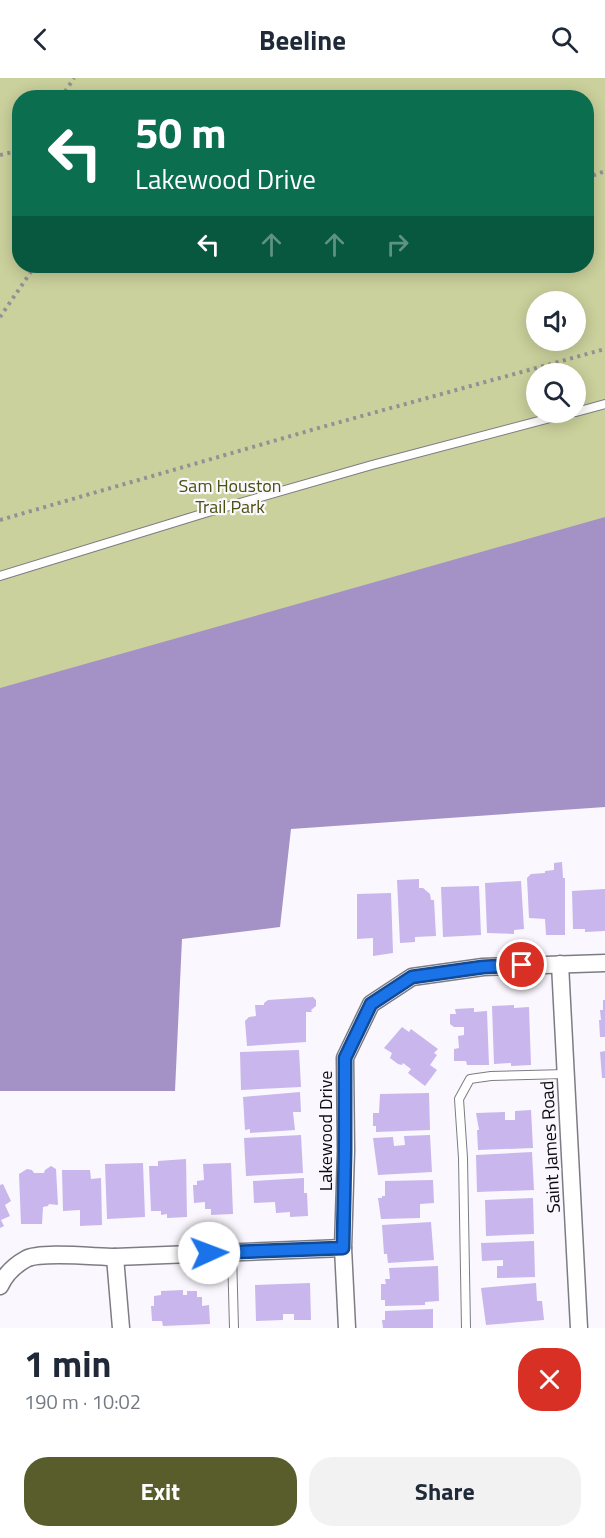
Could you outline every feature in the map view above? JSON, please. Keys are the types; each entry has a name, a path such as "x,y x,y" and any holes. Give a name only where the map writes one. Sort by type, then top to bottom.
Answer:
{"street":[{"name":"Lakewood Drive","path":"347,1328 343,1248 345,1058 371,1004 412,977 483,967 605,963"},
{"name":"Saint James Road","path":"560,964 579,1328"},
{"path":"0,1286 5,1276 27,1258 46,1255 115,1257 343,1248"},
{"path":"115,1257 122,1328"}],"lane":[{"path":"586,409 605,404"},
{"path":"0,576 361,468 532,423"},
{"path":"466,1328 463,1158 459,1099 470,1079 491,1076 566,1074"},
{"path":"232,1252 234,1328"}],"path":[{"path":"0,317 29,273"},
{"path":"0,520 322,427 605,349"}],"green space":[{"name":"Sam Houston Trail Park","path":"0,78 605,78 605,632 0,796"}],"shaded area":[{"path":"605,517 605,807 291,829 280,927 182,939 175,1091 0,1091 0,688"}],"building":[{"path":"562,862 563,878 565,878 565,935 546,935 545,919 529,918 527,878 531,874 554,870 554,863"},
{"path":"419,879 419,888 423,888 430,894 431,900 434,900 436,936 415,937 415,942 400,943 397,880"},
{"path":"521,881 524,929 514,930 514,934 487,933 485,883"},
{"path":"479,886 481,935 443,937 441,887"},
{"path":"605,889 605,931 585,932 585,929 573,929 572,891"},
{"path":"391,893 393,953 373,956 373,938 357,939 357,894"},
{"path":"313,997 316,1000 316,1006 311,1010 312,1012 306,1012 306,1042 247,1046 245,1021 249,1017 256,1016 255,1005 264,1005 268,1000"},
{"path":"603,1000 605,1000 605,1037 600,1037 599,1020 601,1020 600,1010 603,1010"},
{"path":"514,1005 514,1008 529,1007 531,1065 494,1064 492,1006"},
{"path":"474,1008 474,1012 487,1011 489,1065 467,1065 466,1061 454,1061 454,1049 459,1048 458,1036 464,1035 464,1027 454,1027 450,1024 450,1014 456,1014 455,1009"},
{"path":"402,1027 409,1032 411,1029 438,1049 430,1065 437,1070 425,1086 408,1073 411,1069 390,1058 392,1053 384,1048"},
{"path":"299,1050 301,1087 241,1090 240,1052"},
{"path":"605,1051 605,1078 602,1078 600,1052"},
{"path":"300,1092 301,1112 293,1112 295,1130 250,1133 250,1129 245,1130 243,1097"},
{"path":"429,1093 430,1130 376,1132 376,1126 373,1126 373,1113 379,1113 380,1094"},
{"path":"531,1110 533,1148 478,1150 477,1130 479,1130 476,1113 505,1112 505,1120 515,1120 515,1111"},
{"path":"301,1135 303,1173 246,1176 244,1138"},
{"path":"430,1135 432,1172 378,1175 373,1138 393,1137 394,1146 405,1145 404,1136"},
{"path":"532,1152 534,1190 477,1192 476,1155"},
{"path":"186,1159 187,1217 167,1218 167,1214 161,1215 161,1211 151,1211 149,1166 158,1166 158,1161"},
{"path":"143,1163 145,1217 107,1219 105,1164"},
{"path":"231,1163 233,1214 211,1215 211,1209 205,1209 205,1202 194,1203 193,1185 197,1185 197,1181 204,1180 203,1164"},
{"path":"51,1166 56,1169 58,1205 49,1204 43,1207 42,1224 21,1224 19,1174 27,1169 34,1173 44,1173"},
{"path":"62,1170 90,1170 91,1179 101,1178 102,1225 80,1226 80,1210 63,1211"},
{"path":"304,1178 308,1216 290,1217 290,1212 276,1213 275,1202 254,1203 253,1181"},
{"path":"433,1180 434,1203 420,1204 420,1218 381,1219 378,1198 385,1196 385,1181"},
{"path":"3,1184 11,1201 5,1205 10,1216 1,1220 4,1226 0,1228 0,1185"},
{"path":"533,1198 534,1234 486,1236 485,1200"},
{"path":"431,1222 434,1260 388,1263 387,1254 384,1254 382,1225"},
{"path":"534,1241 535,1277 497,1278 497,1266 503,1266 503,1260 482,1261 481,1243"},
{"path":"438,1266 439,1301 425,1302 425,1305 385,1306 385,1300 381,1300 381,1284 386,1284 385,1279 390,1279 389,1268"},
{"path":"310,1283 311,1320 294,1320 294,1314 283,1314 283,1320 256,1321 255,1285"},
{"path":"536,1283 537,1301 542,1301 544,1320 486,1325 481,1288"},
{"path":"183,1290 183,1295 187,1295 187,1291 197,1291 197,1297 202,1297 202,1306 209,1305 210,1324 163,1326 162,1321 152,1321 151,1306 154,1306 154,1296 161,1295 161,1291"},
{"path":"433,1309 433,1328 383,1328 382,1320 385,1320 385,1311"}],"route":[{"path":"209,1253 343,1248 345,1058 371,1004 412,977 483,967 522,965"}]}
